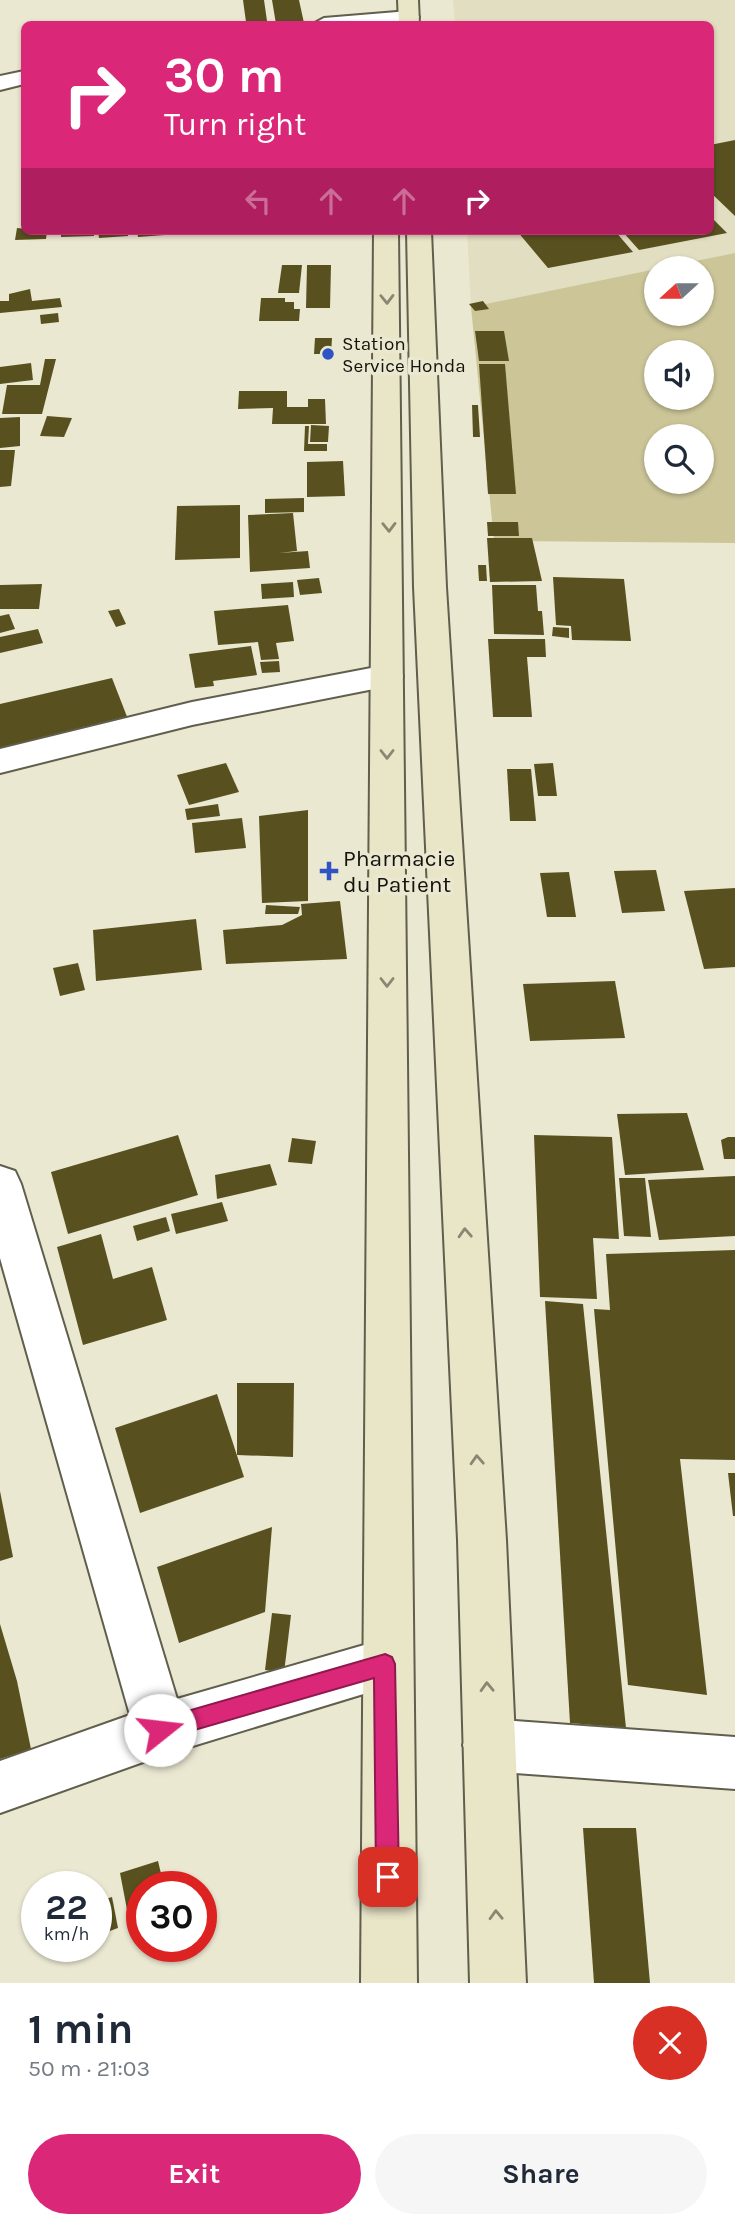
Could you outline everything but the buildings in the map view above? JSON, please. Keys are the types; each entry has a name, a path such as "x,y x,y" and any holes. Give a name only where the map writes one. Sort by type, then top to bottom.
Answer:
{"main road":[{"path":"386,235 390,579 387,676 388,1459 385,1664 389,1983"},
{"path":"419,235 430,587 482,1540 498,1983"}],"street":[{"path":"343,21 387,14 409,14"},
{"path":"0,83 21,79"},
{"path":"0,761 153,720 298,689 387,676"},
{"path":"0,1184 160,1730"},
{"path":"0,1787 160,1730 385,1664"},
{"path":"489,1745 735,1763"}],"shaded area":[{"path":"453,0 735,0 735,253 714,257 644,256 644,272 471,307 467,235 714,235 714,21 455,21"},
{"path":"735,253 735,543 494,541 471,307 644,271 644,326 714,326 714,257"}],"place":[{"name":"Station Service Honda","path":"328,354"},
{"name":"Pharmacie du Patient","path":"329,871"}],"route":[{"path":"160,1730 385,1664 388,1877"}]}
